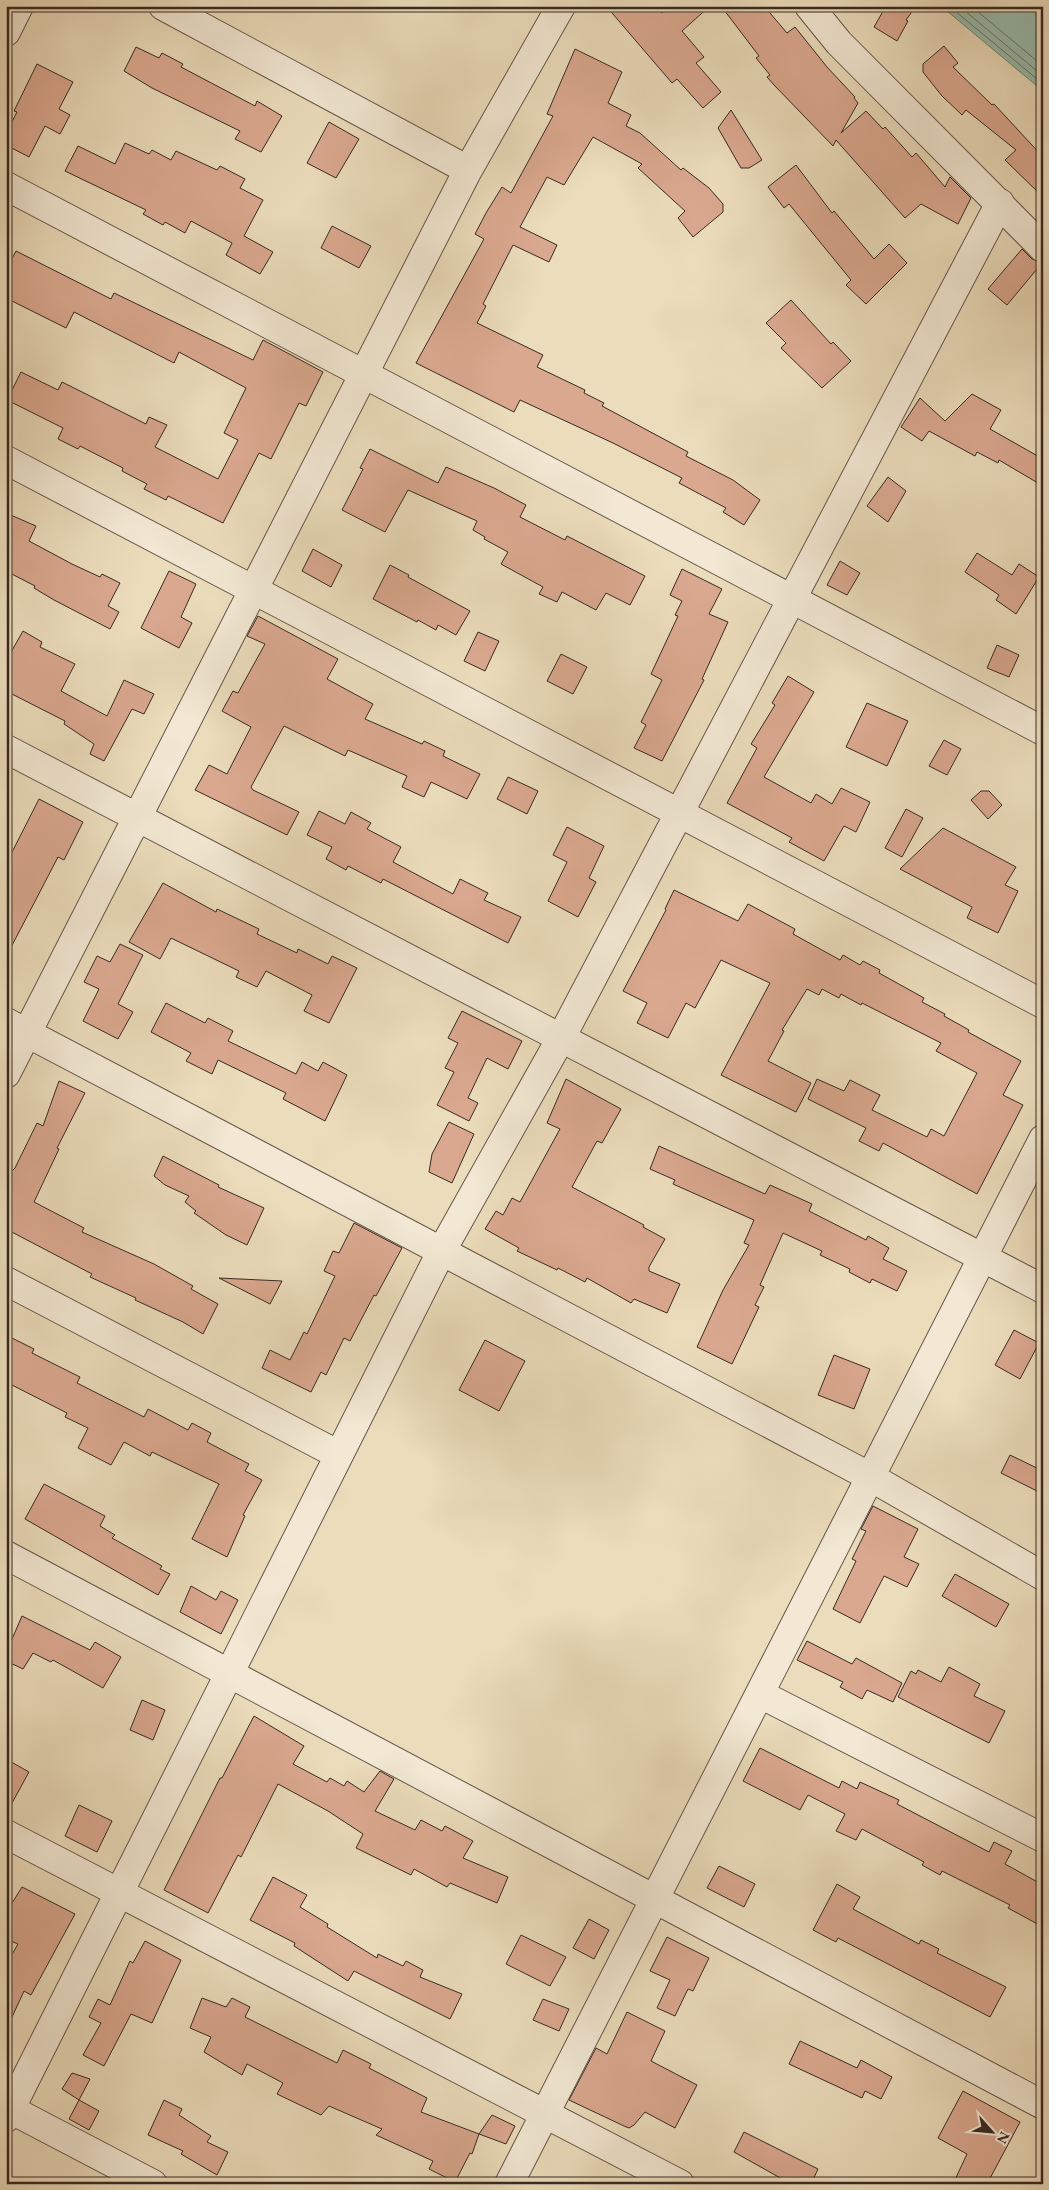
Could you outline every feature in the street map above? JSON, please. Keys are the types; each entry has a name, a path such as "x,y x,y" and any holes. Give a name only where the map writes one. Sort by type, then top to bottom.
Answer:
{"street":[{"path":"6,32 19,6"},
{"path":"163,6 468,170"},
{"path":"6,1074 17,1028 137,817 468,170 561,6"},
{"path":"809,6 839,43 1043,248"},
{"path":"6,186 1043,731"},
{"path":"152,2184 8,2111 442,1252 561,1038 1000,203"},
{"path":"6,460 1043,1004"},
{"path":"6,749 1043,1289"},
{"path":"17,1028 870,1477 1043,1576"},
{"path":"509,2184 1043,1139"},
{"path":"6,1281 339,1455"},
{"path":"6,1555 1043,2105"},
{"path":"760,1694 1043,1838"},
{"path":"6,1834 680,2184"}],"water":[{"path":"941,6 1043,6 1043,91"}],"building":[{"path":"606,6 654,6 662,13 670,6 710,6 682,31 704,57 696,63 721,92 703,108 677,79 672,83"},
{"path":"721,6 764,6 787,33 795,27 827,67 855,97 858,103 841,133 866,111 883,129 885,127 912,157 916,153 945,187 950,177 971,198 958,224 921,204 905,218 836,140 833,146 767,77 770,75 756,58 759,56"},
{"path":"886,6 916,6 906,20 908,21 897,41 874,27"},
{"path":"944,46 958,63 953,67 992,105 994,104 1043,157 1043,197 1005,160 1016,150 966,110 962,115 942,96 923,72 923,64"},
{"path":"136,47 159,58 162,53 183,64 181,67 255,106 257,101 282,116 261,152 235,139 240,131 152,88 124,71"},
{"path":"575,49 622,72 608,103 631,115 626,126 640,133 681,170 683,168 709,188 723,204 723,212 693,237 678,218 685,211 638,168 642,164 593,137 564,185 547,177 520,227 557,245 549,262 513,245 483,304 486,306 477,323 543,355 537,367 585,390 584,393 604,403 602,406 688,452 686,456 733,480 760,500 744,525 723,512 726,508 679,483 682,478 613,443 520,400 514,412 416,363 484,239 475,234 486,213 502,187 511,193 553,116 547,114"},
{"path":"37,64 73,82 59,109 70,115 60,134 45,126 29,157 6,145 6,133 17,112 14,111"},
{"path":"731,110 762,160 749,168 741,168 718,128"},
{"path":"329,122 359,139 336,178 307,163"},
{"path":"125,143 149,154 152,150 171,160 176,151 217,170 220,166 245,179 240,188 263,200 244,236 273,252 260,274 226,255 232,243 191,221 185,233 165,222 163,225 143,214 146,210 65,171 78,146 115,164"},
{"path":"796,165 832,213 834,211 874,259 889,244 907,263 866,304 846,285 851,280 789,204 784,208 768,187"},
{"path":"332,226 371,246 359,268 321,248"},
{"path":"1022,249 1032,259 1042,263 1007,305 988,289"},
{"path":"16,251 111,299 114,293 253,360 263,340 323,372 306,406 299,403 271,459 259,453 223,523 168,496 166,500 144,489 147,484 122,471 123,468 80,446 78,449 58,439 63,428 7,400 21,372 58,390 62,382 146,424 149,417 167,425 155,447 218,479 238,440 224,433 246,388 179,352 174,363 74,312 66,328 6,298 6,270"},
{"path":"791,300 831,344 833,342 851,361 822,388 781,348 786,343 766,323"},
{"path":"972,394 1001,410 990,429 1043,459 1043,486 999,460 998,463 977,452 975,456 929,431 922,441 901,427 920,398 945,421"},
{"path":"370,449 438,483 446,467 494,488 526,505 520,517 565,540 567,536 645,576 630,605 606,593 596,610 562,592 557,602 539,594 543,587 501,564 508,552 484,539 485,537 473,530 477,521 408,490 385,532 342,510 363,469 360,468"},
{"path":"888,477 906,491 888,522 867,506"},
{"path":"6,513 36,526 29,541 100,577 102,574 120,583 108,606 119,612 110,629 54,600 34,588 35,586 6,571"},
{"path":"313,549 342,565 331,587 302,571"},
{"path":"977,553 1012,575 1019,564 1039,577 1016,614 996,600 999,595 965,572"},
{"path":"840,561 860,573 847,595 827,585"},
{"path":"390,565 470,611 456,635 438,625 436,630 418,620 417,622 373,599"},
{"path":"682,569 722,589 709,614 728,622 702,679 704,680 662,761 634,748 646,725 641,722 662,680 651,674 678,616 675,615 682,601 670,595"},
{"path":"169,571 196,584 181,617 192,623 179,648 141,628"},
{"path":"258,616 338,659 327,679 373,704 365,719 422,744 424,741 445,751 443,756 480,774 467,799 431,782 424,797 402,787 407,776 348,750 345,756 284,726 251,787 253,790 299,812 287,835 195,790 209,765 227,774 251,727 222,711 233,691 238,693 265,644 247,636"},
{"path":"23,631 42,642 40,647 75,664 61,691 107,716 124,680 154,694 144,714 132,709 104,761 90,754 94,744 64,724 65,721 6,691 6,661"},
{"path":"478,632 499,641 485,671 464,661"},
{"path":"997,645 1019,655 1009,677 987,668"},
{"path":"561,654 587,667 573,694 547,681"},
{"path":"788,676 814,692 764,777 811,803 816,794 832,804 841,788 870,802 856,832 844,826 824,861 789,842 792,838 727,803 757,748 751,744 775,705 772,703"},
{"path":"867,703 908,721 887,766 846,747"},
{"path":"944,740 961,749 947,775 929,766"},
{"path":"508,777 538,791 527,814 497,799"},
{"path":"981,791 989,791 1002,805 988,819 971,800"},
{"path":"39,799 83,822 64,860 58,857 6,957 6,864"},
{"path":"906,809 923,818 902,857 885,848"},
{"path":"319,811 345,824 351,812 371,823 367,829 401,847 393,862 453,894 460,879 488,893 484,900 521,917 508,943 383,879 381,883 348,866 346,870 326,859 332,847 307,835"},
{"path":"567,827 604,846 589,878 596,882 578,917 548,901 567,862 553,855"},
{"path":"943,828 1016,867 1005,885 1018,891 998,933 967,918 972,907 900,869"},
{"path":"163,883 216,912 217,909 259,929 257,934 297,953 298,949 328,964 332,956 357,968 329,1023 304,1011 312,995 266,971 257,987 236,977 239,971 171,938 160,959 129,942"},
{"path":"674,890 738,921 748,904 795,929 793,934 840,960 843,955 860,965 863,961 880,970 879,973 924,998 922,1002 945,1014 944,1016 969,1030 968,1032 1021,1061 1003,1095 1023,1105 977,1194 883,1143 879,1151 859,1141 866,1128 808,1099 817,1079 844,1091 850,1080 880,1095 872,1110 927,1137 931,1129 944,1136 977,1073 936,1051 941,1043 862,1003 861,1005 841,994 839,998 822,989 819,995 807,989 782,1030 784,1031 768,1061 811,1083 796,1112 721,1075 770,983 721,960 695,1008 686,1003 668,1038 637,1023 647,1003 623,991 666,910"},
{"path":"120,944 143,955 118,1004 133,1012 118,1039 83,1021 99,989 84,982 97,956 110,962"},
{"path":"166,1003 205,1023 208,1018 233,1031 228,1041 296,1074 302,1062 318,1071 323,1062 347,1075 325,1121 283,1099 286,1093 218,1060 212,1074 186,1061 191,1053 151,1032"},
{"path":"462,1011 522,1041 508,1069 487,1058 468,1098 478,1103 469,1121 437,1105 454,1072 445,1068 458,1043 448,1038"},
{"path":"566,1079 621,1109 602,1143 597,1141 572,1187 644,1225 643,1227 665,1239 649,1267 649,1271 680,1284 667,1313 634,1299 631,1303 587,1278 585,1282 558,1268 557,1270 517,1251 519,1248 485,1229 496,1211 503,1215 512,1198 520,1202 560,1129 547,1123"},
{"path":"59,1081 85,1093 57,1148 59,1149 34,1202 84,1228 82,1232 154,1264 193,1286 191,1289 218,1304 203,1334 183,1322 135,1300 136,1298 90,1277 92,1274 6,1229 6,1177 15,1168 37,1123 43,1126"},
{"path":"449,1122 474,1134 452,1183 429,1172 432,1154"},
{"path":"659,1146 765,1194 770,1185 812,1204 809,1211 866,1240 868,1236 889,1248 883,1259 907,1271 897,1291 872,1279 870,1283 849,1272 850,1269 820,1255 822,1251 783,1233 760,1285 764,1287 755,1305 759,1307 732,1364 697,1347 723,1290 749,1245 744,1243 754,1220 673,1184 675,1180 650,1169"},
{"path":"163,1156 219,1185 218,1187 264,1208 247,1245 226,1235 194,1213 196,1211 185,1202 189,1196 165,1185 154,1176"},
{"path":"354,1223 402,1248 376,1296 374,1295 350,1341 344,1338 326,1375 321,1372 311,1392 262,1368 270,1350 290,1360 304,1332 307,1334 335,1276 324,1271 333,1251 339,1253"},
{"path":"219,1278 282,1281 270,1304"},
{"path":"1014,1330 1039,1343 1020,1379 995,1365"},
{"path":"12,1338 34,1349 32,1353 80,1377 77,1383 144,1417 148,1409 188,1430 192,1423 211,1433 207,1442 249,1464 245,1471 262,1480 243,1515 245,1516 227,1557 192,1539 219,1484 152,1452 150,1456 124,1442 111,1465 78,1448 88,1428 65,1417 67,1413 6,1382 6,1349"},
{"path":"485,1340 525,1361 499,1411 459,1390"},
{"path":"834,1355 870,1369 854,1409 818,1395"},
{"path":"1010,1455 1043,1471 1043,1494 1001,1473"},
{"path":"44,1484 105,1516 100,1526 115,1535 112,1538 162,1566 160,1569 170,1574 158,1595 25,1519"},
{"path":"873,1506 918,1529 904,1557 919,1564 907,1587 884,1576 860,1623 833,1609 856,1561 852,1559 866,1531 861,1529"},
{"path":"955,1574 1009,1604 996,1627 942,1596"},
{"path":"191,1586 216,1600 221,1591 238,1600 221,1634 180,1612"},
{"path":"22,1616 90,1650 95,1642 121,1657 103,1688 53,1660 51,1662 33,1653 23,1669 6,1661 6,1653"},
{"path":"807,1641 852,1664 856,1658 902,1683 893,1702 867,1690 862,1699 840,1687 843,1682 797,1660"},
{"path":"949,1667 980,1684 974,1696 1005,1711 989,1743 898,1697 911,1671 916,1674 918,1670 941,1682"},
{"path":"142,1700 165,1710 153,1740 130,1730"},
{"path":"254,1716 304,1746 293,1764 327,1782 330,1778 344,1786 347,1781 364,1792 380,1771 394,1779 375,1811 415,1830 421,1820 442,1831 445,1826 473,1841 463,1858 508,1877 497,1903 450,1883 447,1887 414,1869 411,1875 356,1848 363,1834 328,1811 278,1784 241,1857 238,1855 208,1913 164,1890 220,1778 222,1778"},
{"path":"760,1748 839,1788 842,1781 857,1789 860,1782 899,1800 897,1804 989,1852 994,1842 1012,1851 1005,1864 1043,1885 1043,1927 1008,1908 1010,1905 942,1871 940,1875 922,1865 924,1862 862,1829 856,1840 836,1831 845,1814 808,1795 800,1810 743,1781"},
{"path":"6,1759 29,1772 6,1814"},
{"path":"79,1805 112,1821 97,1852 65,1836"},
{"path":"719,1866 755,1884 744,1907 707,1888"},
{"path":"273,1877 307,1895 300,1907 328,1924 327,1927 377,1958 378,1954 403,1966 406,1961 423,1970 420,1977 462,1994 450,2019 354,1971 348,1981 294,1946 295,1943 250,1920"},
{"path":"837,1884 860,1897 853,1909 919,1944 921,1940 939,1949 937,1953 1006,1987 990,2017 838,1938 836,1942 813,1930"},
{"path":"22,1887 75,1914 31,1995 24,1991 6,2030 6,1965 18,1944 6,1939 6,1913"},
{"path":"589,1919 609,1930 594,1959 573,1948"},
{"path":"521,1935 566,1957 550,1986 506,1964"},
{"path":"667,1937 709,1958 693,1991 688,1989 675,2016 657,2008 670,1980 650,1971"},
{"path":"145,1941 181,1960 152,2023 131,2014 104,2066 83,2055 101,2023 89,2017 98,1999 110,2005 130,1961 133,1963"},
{"path":"202,1998 226,2007 232,1998 250,2007 245,2017 337,2063 343,2050 371,2064 369,2068 427,2098 421,2112 479,2134 472,2154 470,2153 455,2182 429,2169 433,2161 376,2135 382,2129 329,2106 321,2115 277,2094 283,2083 247,2064 242,2075 204,2052 211,2037 190,2028"},
{"path":"543,1999 569,2009 559,2031 533,2020"},
{"path":"627,2012 665,2031 651,2061 697,2085 675,2128 645,2112 629,2128 569,2100 596,2048 607,2054"},
{"path":"800,2041 857,2068 861,2060 892,2077 881,2099 865,2091 862,2098 789,2064"},
{"path":"72,2073 90,2079 79,2100 62,2089"},
{"path":"963,2091 1020,2122 987,2184 953,2184 967,2154 938,2138"},
{"path":"79,2100 99,2111 89,2130 69,2119"},
{"path":"164,2100 182,2109 179,2115 211,2136 207,2142 228,2152 217,2175 181,2154 183,2151 148,2135"},
{"path":"492,2115 515,2126 506,2144 479,2134"},
{"path":"744,2132 818,2169 811,2184 791,2184 734,2152"}]}
